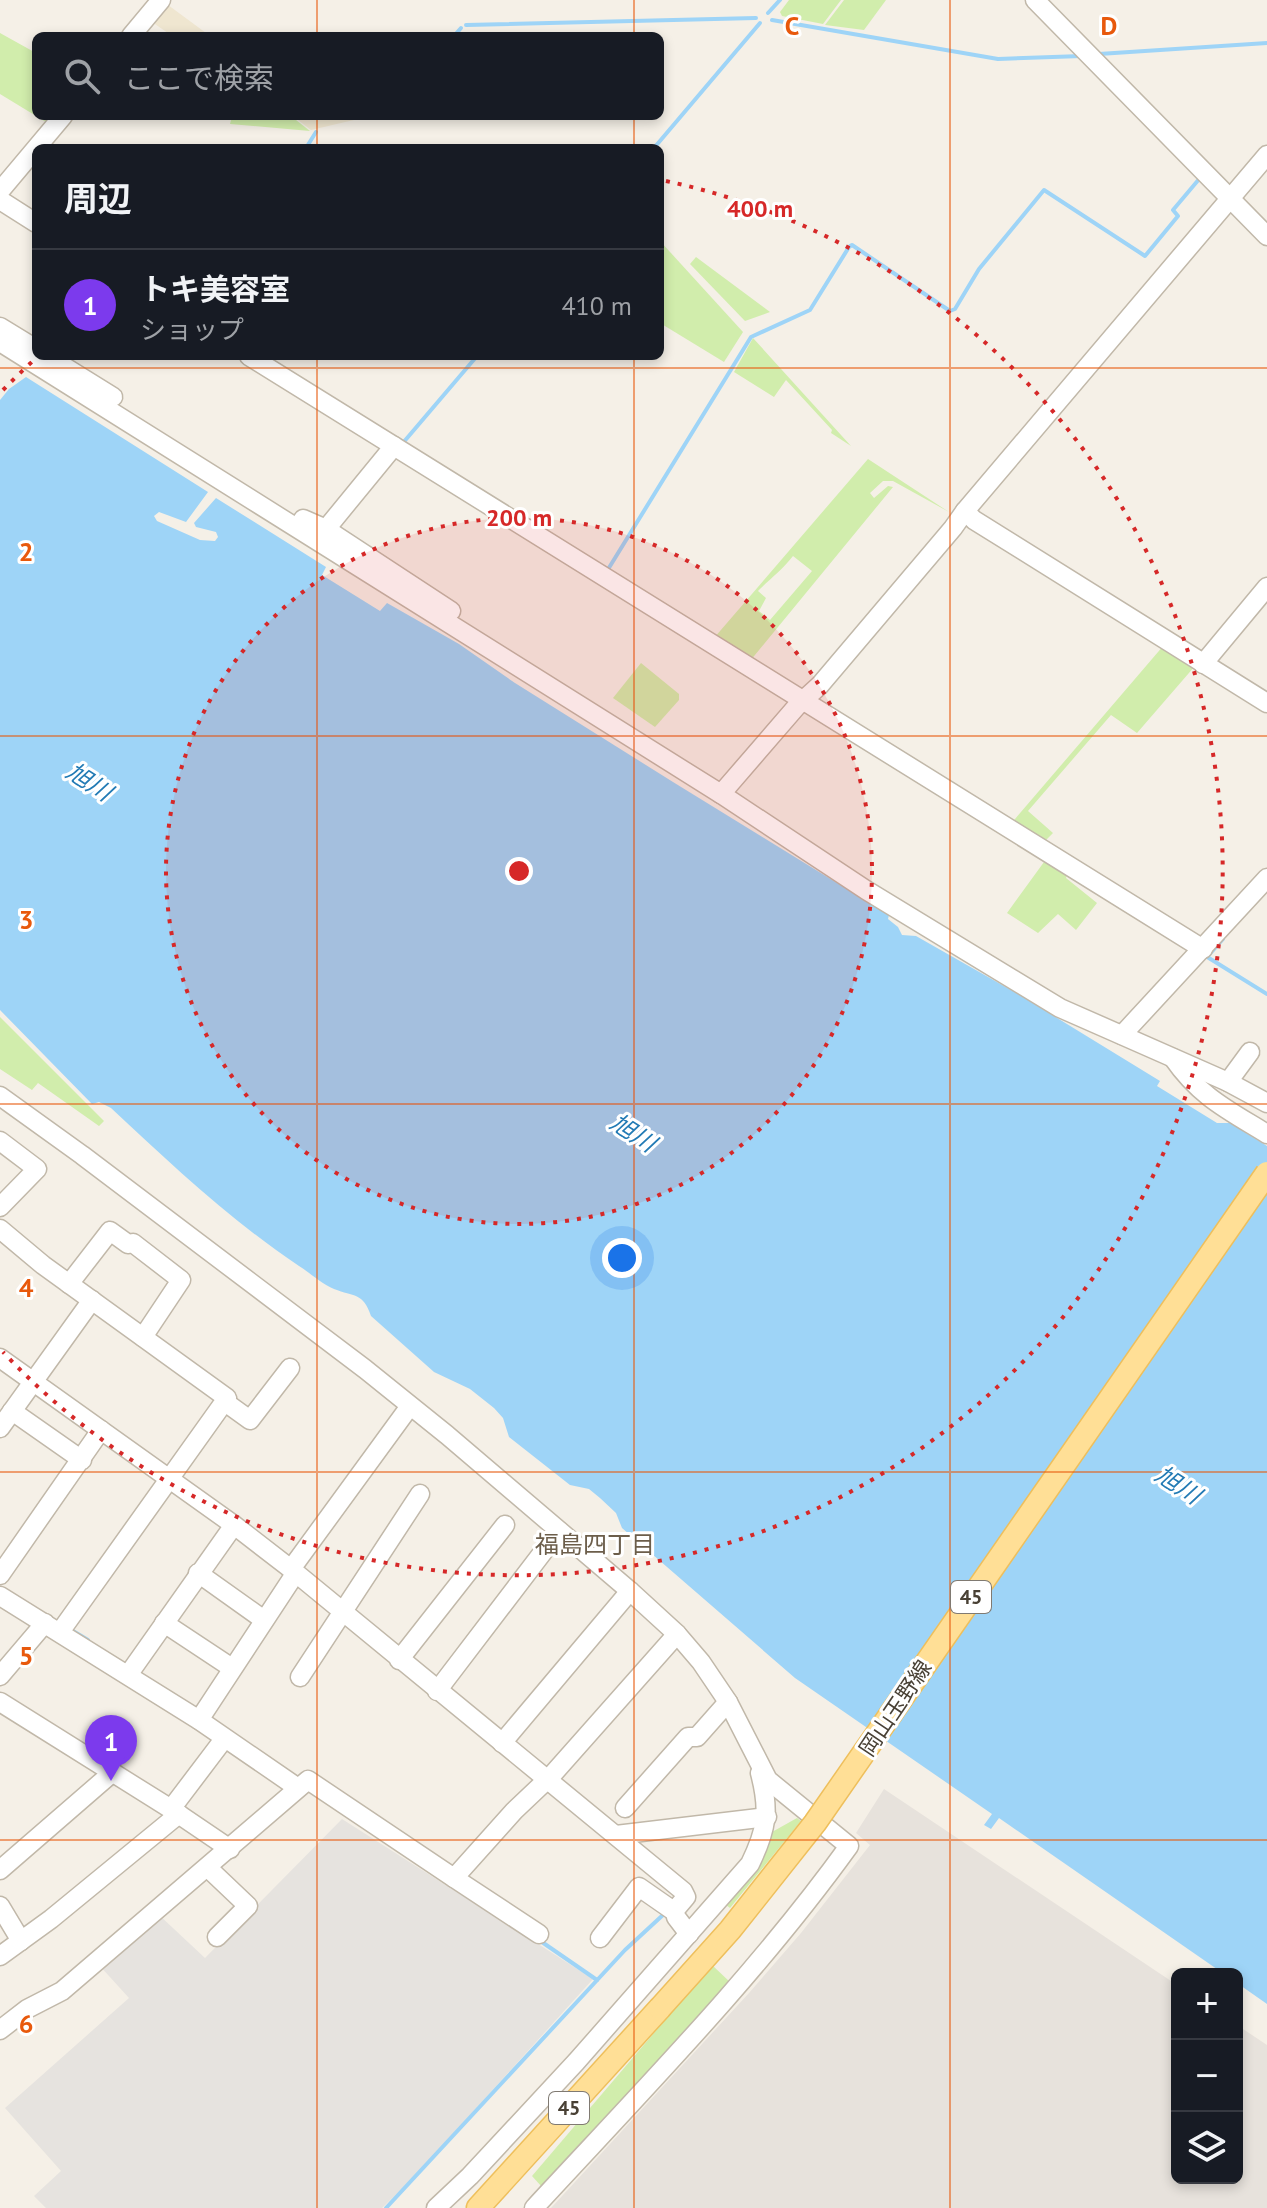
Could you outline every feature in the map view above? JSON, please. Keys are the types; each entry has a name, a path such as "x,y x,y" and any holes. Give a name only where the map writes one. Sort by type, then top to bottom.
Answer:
{"main road":[{"name":"岡山玉野線","path":"478,2208 730,1930 815,1823 1267,1173"}],"street":[{"path":"134,32 161,0"},
{"path":"1035,0 1267,236"},
{"path":"39,144 60,120"},
{"path":"0,191 32,153"},
{"path":"721,794 849,652 1234,203 1267,155"},
{"path":"0,200 32,220"},
{"path":"0,327 32,347"},
{"path":"0,342 284,513 326,529 453,612 447,621"},
{"path":"53,360 447,621 721,794 866,890 1060,1008 1228,1082 1267,1103"},
{"path":"255,360 391,449 1200,952"},
{"path":"326,529 391,449"},
{"path":"967,513 1267,703"},
{"path":"1203,664 1267,587"},
{"path":"1122,1035 1267,878"},
{"path":"1228,1082 1250,1052"},
{"path":"1173,1058 1190,1082 1208,1097 1267,1134"},
{"path":"0,1096 191,1237 410,1406 630,1591 677,1634 701,1662 728,1702 768,1780 849,1846 799,1911 693,2036 534,2208"},
{"path":"0,1141 37,1169 0,1207"},
{"path":"0,1229 69,1284 227,1398 167,1482 53,1628 0,1676"},
{"path":"69,1284 110,1231 128,1244 133,1243 181,1280 143,1337"},
{"path":"0,1428 8,1406 31,1385 92,1300"},
{"path":"0,1358 31,1385 293,1572 616,1835 683,1891 686,1897 675,1912"},
{"path":"225,1402 250,1420 290,1368"},
{"path":"8,1406 82,1460"},
{"path":"199,1720 293,1572 410,1406"},
{"path":"3,1565 99,1434"},
{"path":"300,1677 420,1494"},
{"path":"399,1660 505,1525"},
{"path":"128,1675 231,1528"},
{"path":"437,1691 559,1531"},
{"path":"198,1573 264,1620"},
{"path":"502,1743 630,1591"},
{"path":"0,1596 199,1720 298,1788"},
{"path":"164,1623 232,1668"},
{"path":"454,1878 677,1634"},
{"path":"0,1702 226,1846"},
{"path":"625,1808 688,1737 697,1737 728,1702"},
{"path":"0,1956 175,1811 224,1739"},
{"path":"436,2208 470,2176 750,1864 767,1815 758,1765"},
{"path":"0,1870 113,1772"},
{"path":"0,2030 27,2009 62,1991 208,1868 226,1846 308,1780 539,1934"},
{"path":"616,1835 767,1815 785,1804 797,1806"},
{"path":"208,1868 248,1906 217,1937"},
{"path":"600,1938 639,1887 675,1912 689,1934"},
{"path":"0,1906 21,1941"}],"shaded area":[{"path":"164,2 205,32 167,32 149,20"},
{"path":"298,120 354,120 311,130"},
{"path":"884,1789 1171,1981 1171,2184 1243,2184 1243,2029 1267,2045 1267,2208 551,2208 801,1933 870,1845 856,1833"},
{"path":"342,1819 593,1979 414,2177 382,2208 46,2208 34,2196 61,2171 5,2108 129,1998 99,1965 158,1914 205,1958"}],"green space":[{"path":"789,0 841,0 823,24 782,16 780,12"},
{"path":"844,0 886,0 864,30 825,25"},
{"path":"0,33 32,51 32,114 0,94"},
{"path":"231,120 296,120 310,131 230,124"},
{"path":"664,245 743,332 724,362 664,325"},
{"path":"696,257 770,312 745,321 690,264"},
{"path":"753,338 851,446 831,433 832,430 786,380 774,397 734,372"},
{"path":"868,459 949,512 893,481 883,481 870,493 874,498 888,486 893,487 750,661 714,638","holes":["793,556 812,571 770,620 759,611 766,598 758,591"]},
{"path":"1164,645 1195,666 1137,733 1111,715 1028,811 1053,833 1041,845 1009,826"},
{"path":"641,663 679,694 679,700 655,727 613,698"},
{"path":"1044,862 1067,875 1066,878 1097,903 1076,930 1058,914 1038,933 1007,913"},
{"path":"0,1017 104,1121 99,1126 38,1083 32,1090 0,1069"},
{"path":"797,1818 801,1821 730,1908 726,1905 753,1871 772,1832"},
{"path":"712,1965 732,1984 542,2187 532,2176"}],"water":[{"name":"旭川","path":"26,377 208,492 186,522 159,512 154,516 157,521 200,540 215,541 218,537 216,532 196,527 194,523 216,498 326,567 322,575 380,611 387,603 459,644 515,683 889,915 888,919 902,935 916,936 1018,994 1160,1081 1157,1086 1217,1123 1230,1123 1267,1146 1267,2004 1243,1987 1243,1968 1215,1968 999,1818 991,1829 984,1825 992,1814 795,1678 622,1528 616,1513 600,1498 589,1489 570,1485 509,1437 503,1418 494,1408 470,1389 434,1372 371,1316 361,1299 325,1284 249,1230 111,1108 99,1102 92,1104 0,1010 0,400"}],"waterway":[{"path":"768,13 780,0"},
{"path":"466,25 756,18"},
{"path":"772,20 998,59 1082,56"},
{"path":"657,144 760,23"},
{"path":"458,32 461,28"},
{"path":"1099,54 1267,43"},
{"path":"308,144 316,132"},
{"path":"607,571 751,337 810,310 852,245 950,311 955,309 979,269 1044,190 1145,256 1178,216 1173,210 1200,178"},
{"path":"402,444 474,360"},
{"path":"1208,956 1223,939"},
{"path":"1204,955 1267,994"},
{"path":"73,1631 88,1640"},
{"path":"386,2208 625,1950 664,1914"},
{"path":"539,1940 597,1980"}],"place":[{"name":"トキ美容室","path":"111,1781"}],"district":[{"name":"福島四丁目","path":"595,1545"}]}
